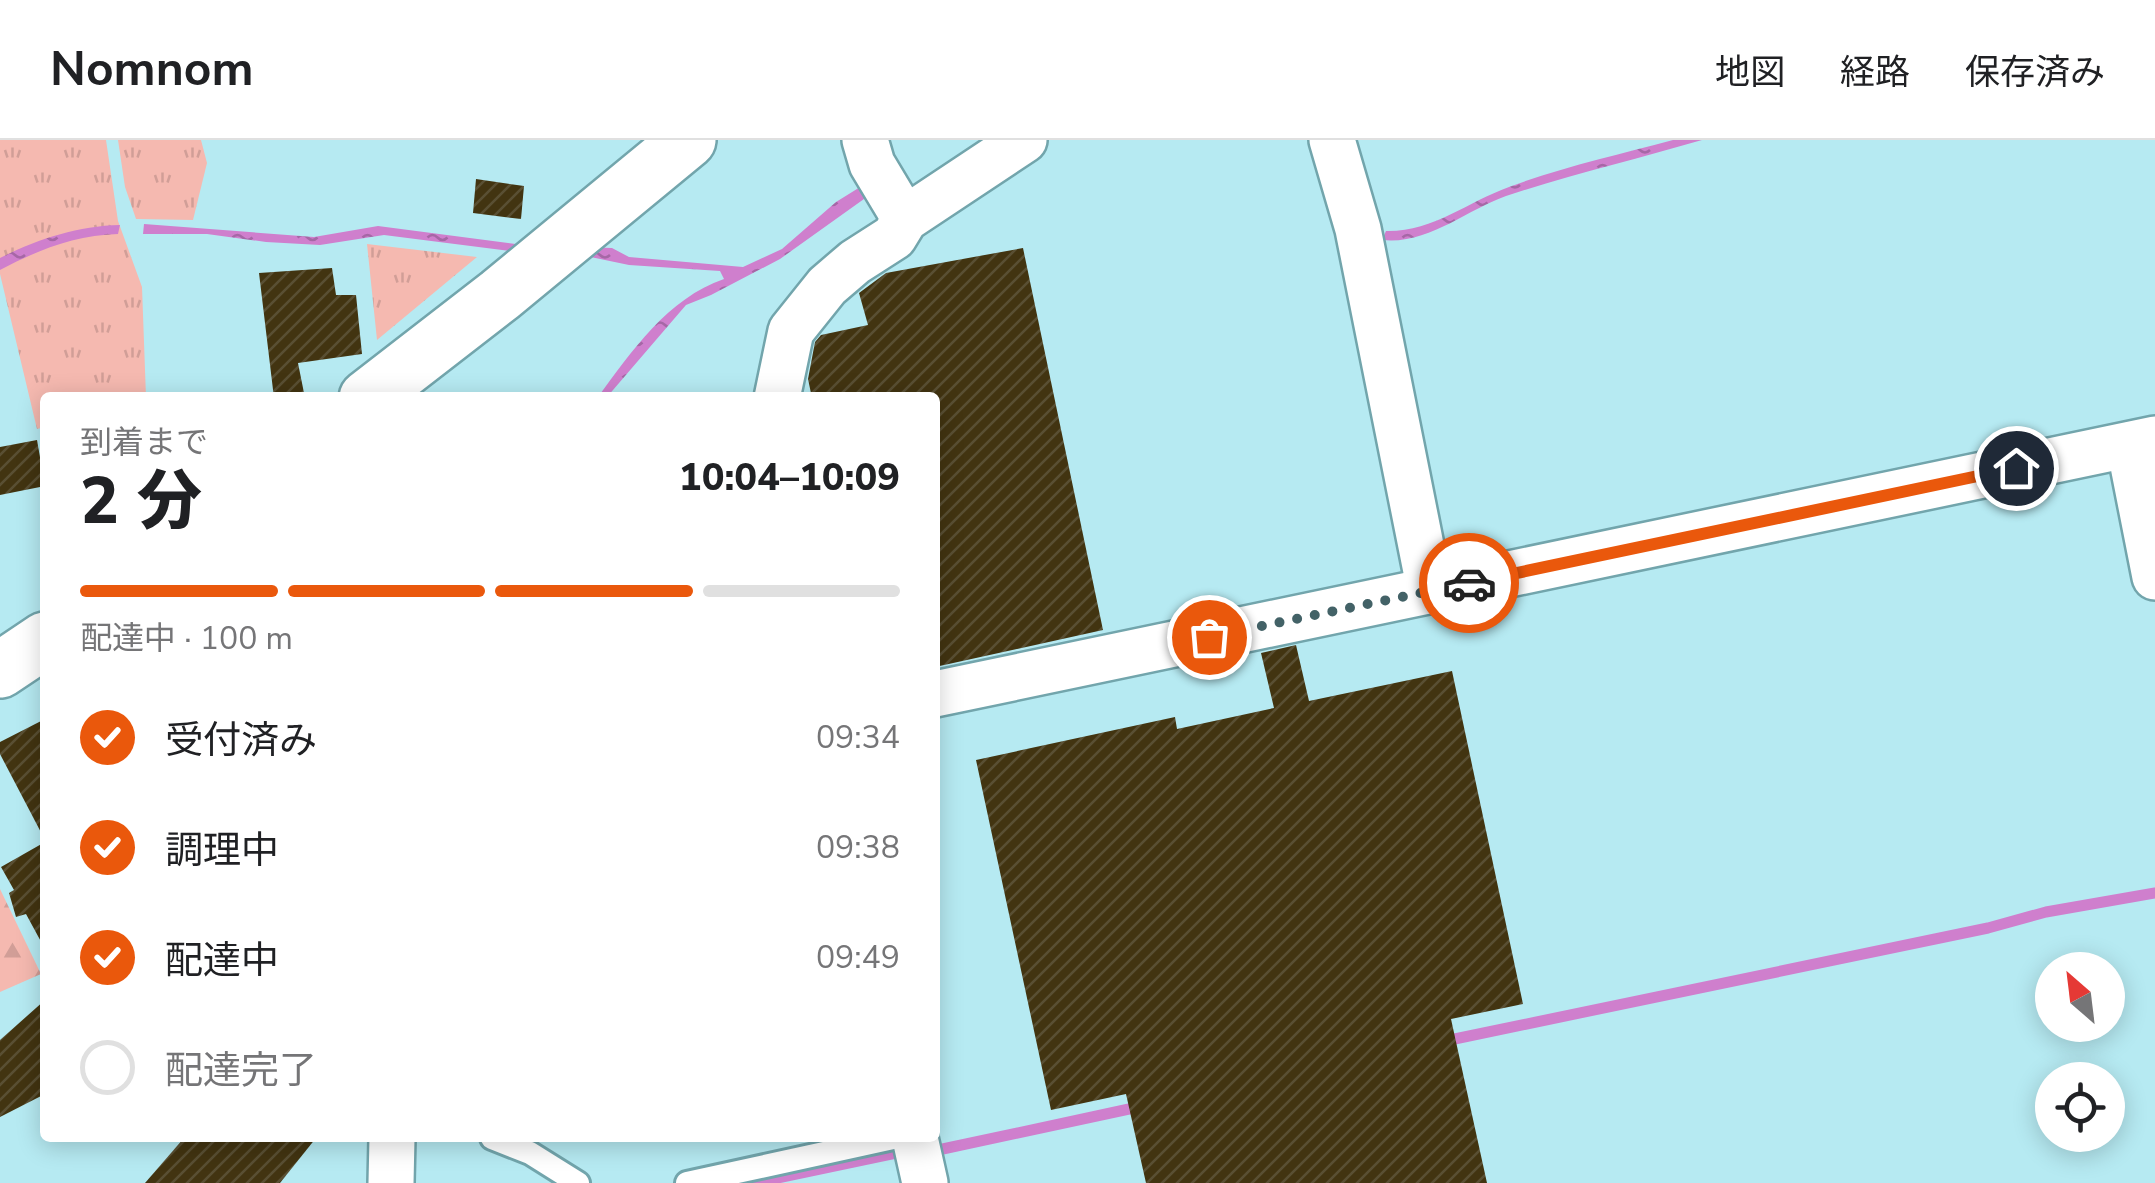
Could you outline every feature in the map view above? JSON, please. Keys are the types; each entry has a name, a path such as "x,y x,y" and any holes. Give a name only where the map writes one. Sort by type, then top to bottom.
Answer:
{"street":[{"path":"375,392 688,140"},
{"path":"865,140 872,164 905,220"},
{"path":"778,392 791,331 828,286 855,262 894,237 905,220 1024,140"},
{"path":"1332,140 1358,229 1430,591"},
{"path":"940,693 2142,442 2155,577"},
{"path":"0,670 40,643"},
{"path":"391,1183 392,1142"},
{"path":"917,1142 925,1183"}],"lane":[{"path":"502,1142 578,1183"},
{"path":"687,1183 876,1142"}],"green space":[{"path":"0,140 106,140 118,221 142,287 146,392 40,392 37,429 0,274"},
{"path":"118,140 201,140 207,163 193,220 136,219 125,187"},
{"path":"367,244 477,257 377,340"},
{"path":"0,889 40,974 0,992"}],"water":[{"path":"1673,140 1702,140 1506,196 1415,237 1382,240 1386,231 1419,227 1529,180"},
{"path":"865,184 871,194 780,259 686,305 611,392 602,392 652,328 685,299 724,279 720,271 629,265 581,255 525,253 384,235 320,245 207,234 143,234 144,224 314,237 378,226 523,245 612,248 629,257 743,267 782,249 836,202"},
{"path":"120,225 118,234 57,245 0,270 0,258 43,239"}],"building":[{"path":"476,179 524,186 521,219 473,213"},
{"path":"1023,248 1103,630 940,666 940,392 811,392 808,379 815,342 821,335 868,325 859,293 886,273"},
{"path":"332,268 336,295 356,295 362,354 298,363 304,392 273,392 259,273"},
{"path":"37,440 40,487 0,495 0,447"},
{"path":"1296,645 1309,701 1452,671 1523,1004 1451,1019 1487,1183 1146,1183 1126,1094 1051,1110 976,760 1175,717 1177,729 1274,708 1261,653"},
{"path":"40,722 40,830 0,754 0,742"},
{"path":"40,845 40,940 26,914 16,917 9,893 14,890 1,867"},
{"path":"40,1004 40,1097 0,1117 0,1040"},
{"path":"181,1142 313,1142 280,1183 145,1183"}],"waterway":[{"path":"1445,1041 1988,928 2046,912 2155,893"},
{"path":"938,1150 1143,1106"},
{"path":"754,1183 896,1153"}],"way so far":[{"path":"1209,637 1469,583"}],"route":[{"path":"1469,583 2016,468"}]}
